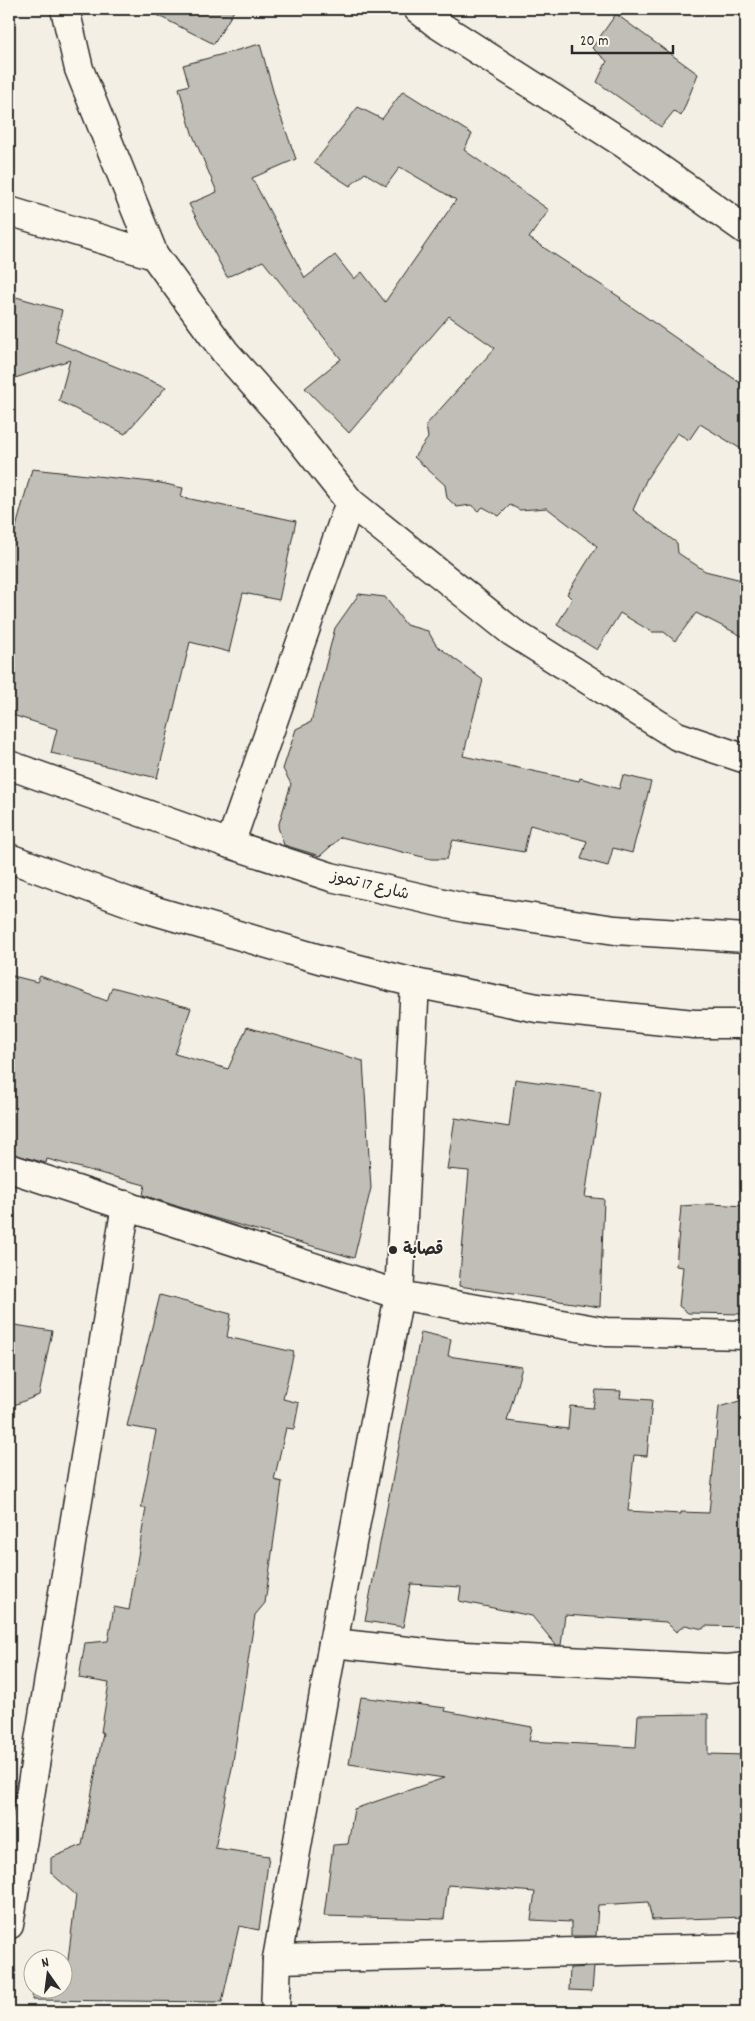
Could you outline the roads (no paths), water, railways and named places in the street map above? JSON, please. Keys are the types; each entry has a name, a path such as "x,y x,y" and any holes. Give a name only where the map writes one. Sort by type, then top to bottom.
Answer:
{"street":[{"path":"65,9 79,70 154,255 224,352 282,415 350,502 512,632 677,736 746,759"},
{"path":"418,9 437,24 626,145 746,230"},
{"path":"9,210 154,255"},
{"path":"230,844 350,502"},
{"name":"شارع 17 تموز","path":"9,765 230,844 331,877 465,908 615,930 746,938"},
{"path":"9,858 145,908 323,960 415,983 536,1008 694,1024 746,1024"},
{"path":"275,2012 277,1959 333,1643 399,1295 415,983"},
{"path":"9,1168 399,1295 606,1332 746,1335"},
{"path":"9,1925 126,1205"},
{"path":"333,1643 445,1655 728,1669 746,1667"},
{"path":"277,1959 746,1948"}],"place":[{"name":"قصابة","path":"393,1250"}]}
